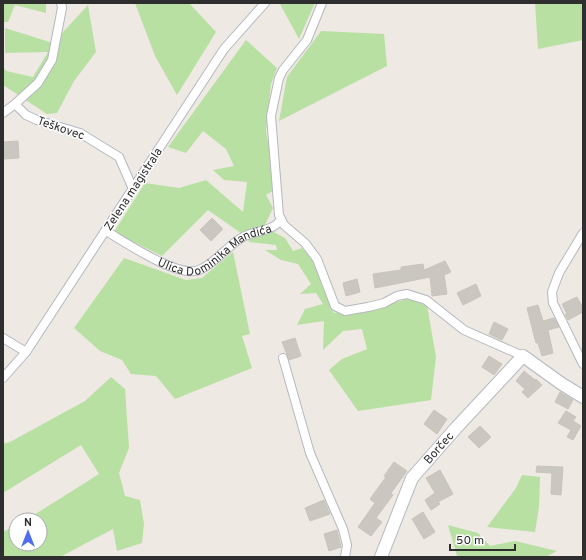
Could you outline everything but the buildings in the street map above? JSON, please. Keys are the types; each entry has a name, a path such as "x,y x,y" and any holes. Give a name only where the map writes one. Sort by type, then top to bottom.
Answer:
{"street":[{"path":"3,113 38,83 52,60 62,8 61,3"},
{"name":"Zelena magistrala","path":"3,378 26,352 224,49 265,3"},
{"name":"Ulica Dominika Mandića","path":"322,3 307,40 283,70 279,78 271,116 279,215 284,225 305,243 317,259 335,306 345,311 384,303 397,296 407,294 426,300 464,330 523,356 583,397"},
{"name":"Teškovec","path":"15,104 26,115 37,120 80,132 119,157 133,189"},
{"name":"Ulica Dominika Mandića","path":"106,231 158,261 178,270 191,272 199,270 211,263 243,236 271,228 282,220"},
{"path":"583,233 558,273 552,292 553,303 583,364"},
{"path":"3,338 26,352"},
{"name":"Borčec","path":"382,557 412,478 523,356"},
{"path":"283,358 310,453 343,529 347,545 345,557"}],"green space":[{"path":"3,3 46,3 46,13 15,5 8,22 3,22"},
{"path":"135,3 189,3 216,32 177,95 155,56"},
{"path":"315,3 299,39 280,4"},
{"path":"535,3 583,3 583,40 538,49"},
{"path":"88,5 96,52 74,81 57,113 47,114 3,85 3,67 6,71 33,77 48,52 5,53 5,28 53,43"},
{"path":"321,31 384,34 387,66 279,121 287,77"},
{"path":"246,40 277,68 271,84 266,131 271,159 273,191 266,195 273,208 264,227 285,238 293,251 302,248 314,262 334,313 384,306 407,299 427,305 436,357 431,400 358,411 329,370 342,359 367,349 362,329 343,331 323,350 324,321 297,325 305,309 323,304 316,293 300,294 311,284 298,264 281,260 265,250 277,250 276,245 250,242 238,231 208,210 162,256 114,232 145,183 179,188 206,180 243,212 247,182 224,180 213,170 234,166 226,149 203,131 186,153 168,147"},
{"path":"233,252 250,334 242,336 252,368 175,399 156,376 131,374 122,360 100,351 74,328 124,258 186,280 202,278"},
{"path":"111,377 125,389 129,448 119,473 125,496 140,500 144,524 142,543 117,551 113,529 60,557 3,557 3,532 8,529 8,552 48,552 48,512 39,512 99,474 81,445 3,493 3,444 10,442 85,401"},
{"path":"522,475 540,477 539,507 535,532 487,527 516,488"},
{"path":"448,525 478,533 490,546 515,541 557,551 546,557 457,556"}]}
